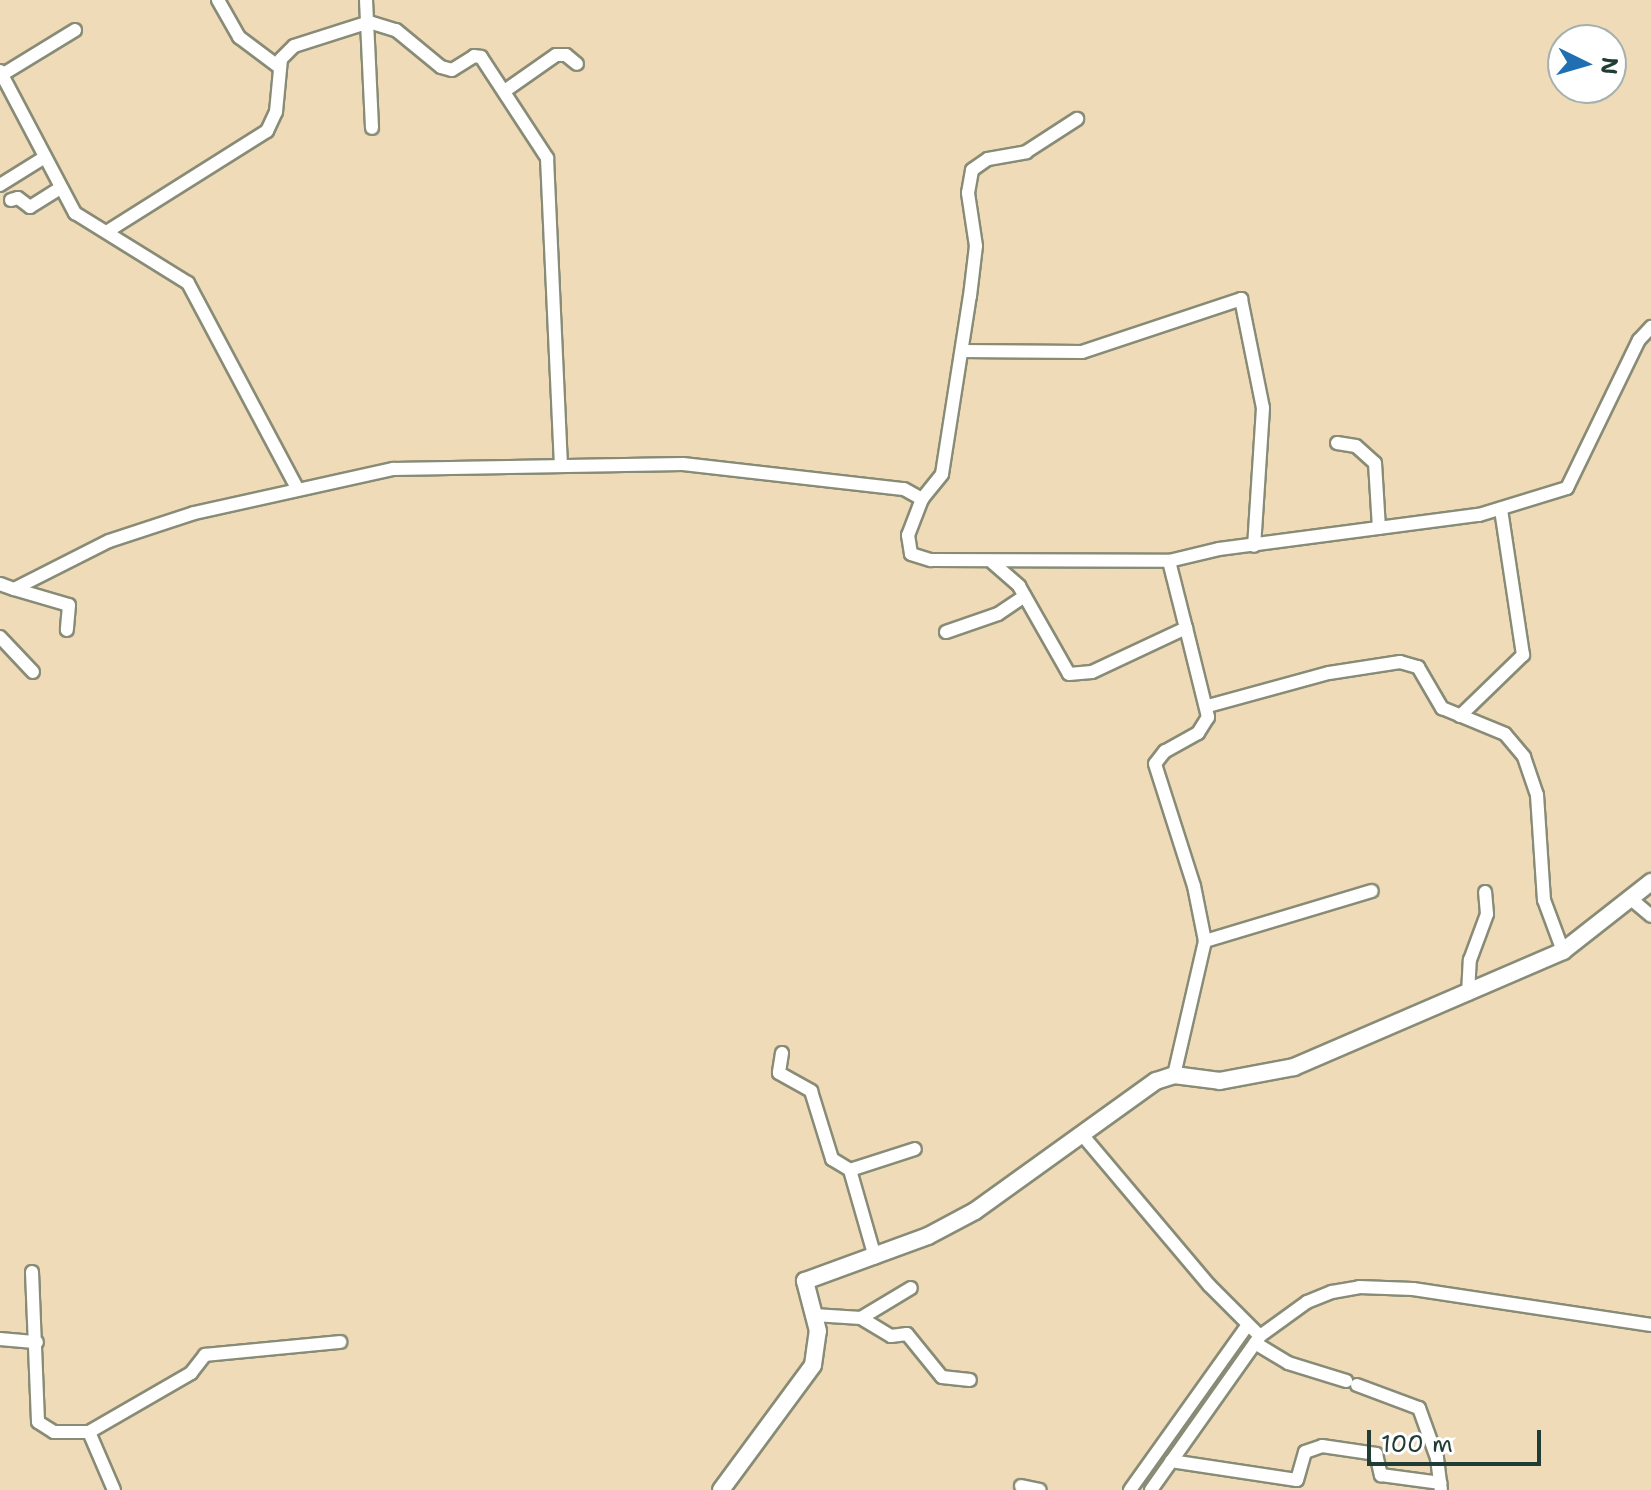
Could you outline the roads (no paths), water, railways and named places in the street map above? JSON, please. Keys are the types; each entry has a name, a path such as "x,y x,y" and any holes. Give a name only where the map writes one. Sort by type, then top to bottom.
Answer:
{"street":[{"path":"218,0 239,37 279,67"},
{"path":"366,0 372,128"},
{"path":"108,231 267,131 276,112 279,67 294,46 369,22 396,30 441,67 452,70 474,56 481,57 506,90 549,169 561,464"},
{"path":"75,30 1,73 60,188 82,220 108,231 188,283 296,486"},
{"path":"506,90 556,55 566,55 577,64"},
{"path":"1077,119 1026,152 988,159 972,170 968,193 976,246 962,351 942,474 922,499 908,535 911,554 919,559 1169,561 1501,509 1567,488 1639,340 1651,327"},
{"path":"0,185 45,157"},
{"path":"11,200 18,198 30,207 60,188"},
{"path":"962,351 1082,352 1241,299 1263,408 1254,546"},
{"path":"1337,443 1356,446 1375,463 1379,528"},
{"path":"14,589 109,541 296,486 393,469 683,464 904,489 922,499"},
{"path":"1460,716 1523,655 1501,509"},
{"path":"989,561 1012,577 1069,674 1092,672 1186,628"},
{"path":"1169,561 1208,706 1206,724 1158,756 1155,764 1194,886 1205,941 1174,1075"},
{"path":"0,584 69,605 67,630"},
{"path":"946,632 998,614 1025,596"},
{"path":"0,637 33,672"},
{"path":"1208,706 1329,673 1400,662 1418,667 1442,708 1505,734 1524,757 1537,795 1544,900 1563,951"},
{"path":"721,1490 813,1365 818,1349 814,1315 805,1281 875,1257 975,1211 1084,1137 1156,1081 1174,1075 1220,1081 1267,1075 1468,994 1563,951 1651,882"},
{"path":"1205,941 1372,891"},
{"path":"1468,994 1470,960 1487,914 1485,892"},
{"path":"1631,899 1651,916"},
{"path":"782,1053 779,1073 811,1091 832,1159 850,1170 875,1257"},
{"path":"1084,1137 1254,1333 1288,1363 1419,1408 1440,1487 1381,1475 1376,1454 1315,1446 1305,1452 1300,1485 1171,1461"},
{"path":"850,1170 915,1149"},
{"path":"32,1272 38,1422 54,1432 89,1432 191,1373 205,1355 340,1342"},
{"path":"1130,1490 1254,1333 1307,1302 1359,1287 1413,1289 1651,1325"},
{"path":"861,1318 911,1288"},
{"path":"814,1315 861,1318 891,1336 912,1336 942,1377 970,1380"},
{"path":"1151,1490 1254,1333"},
{"path":"0,1339 37,1342"},
{"path":"89,1432 114,1490"},
{"path":"1021,1486 1040,1490"}]}
